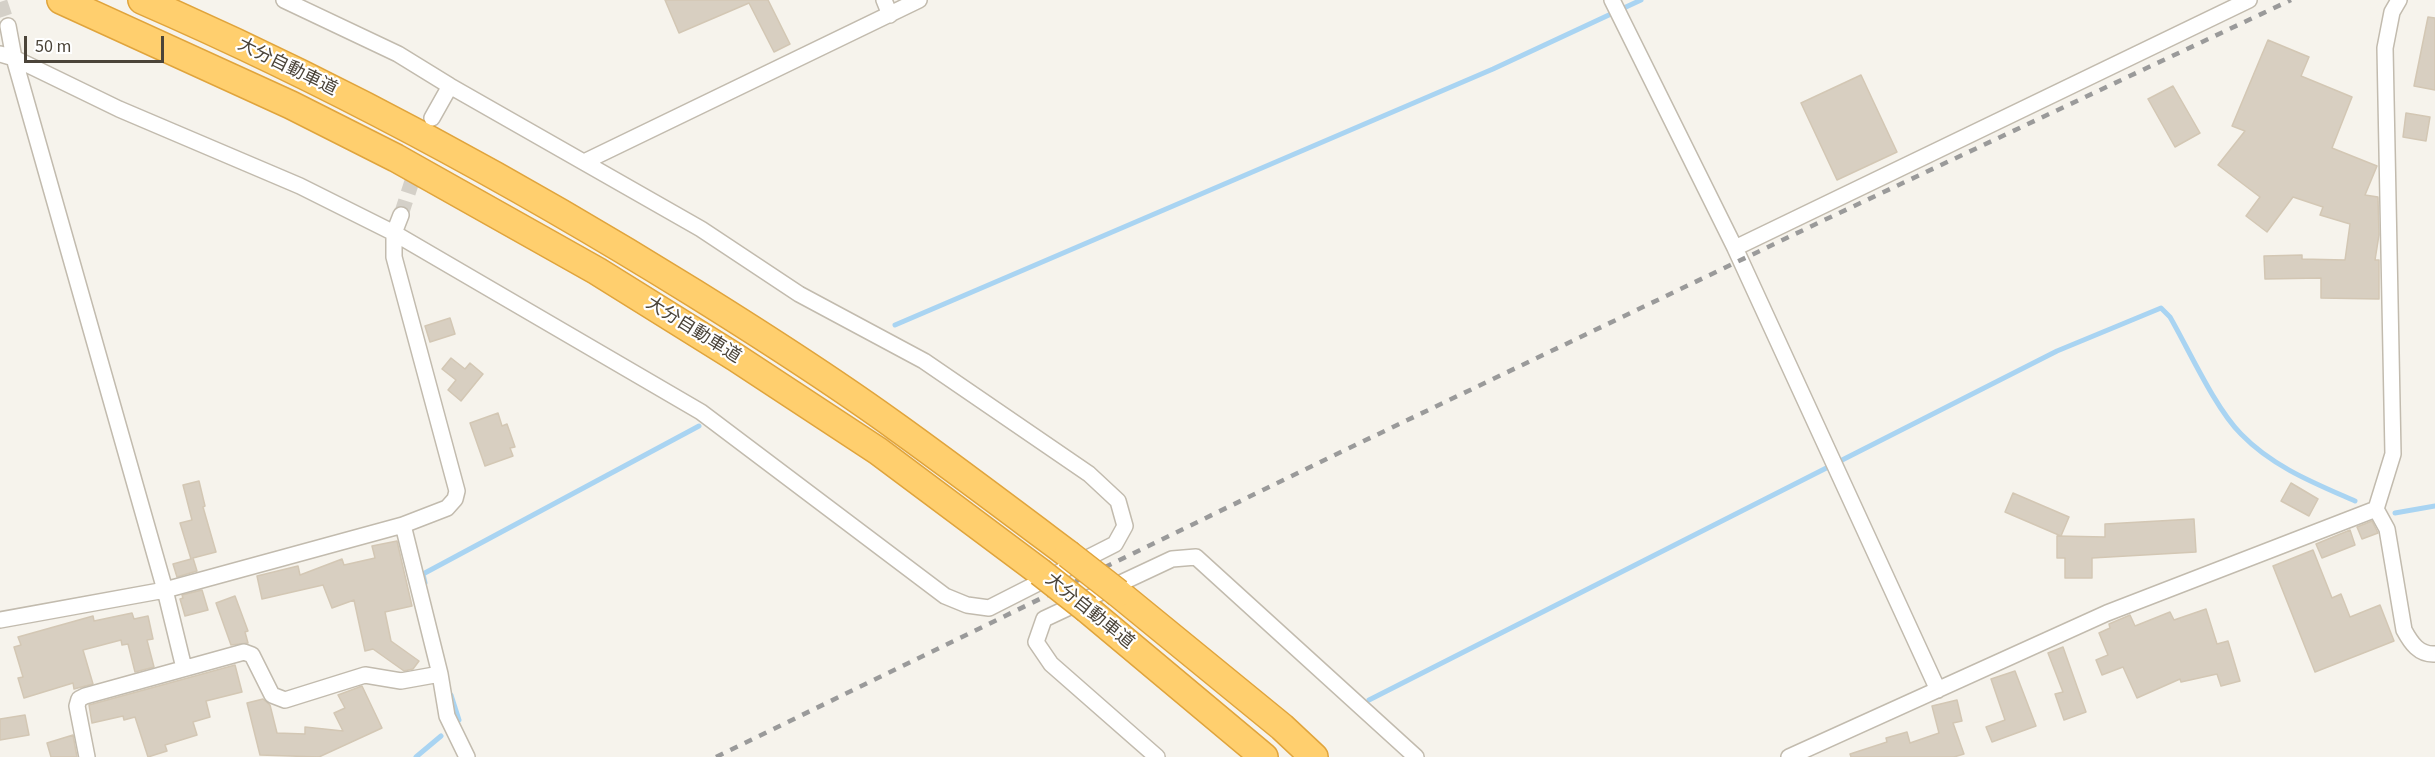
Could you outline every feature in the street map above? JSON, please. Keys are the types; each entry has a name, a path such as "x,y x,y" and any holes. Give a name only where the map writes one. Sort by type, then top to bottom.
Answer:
{"highway":[{"name":"大分自動車道","path":"61,0 168,47 312,115 448,186 597,271 735,357 878,451 1040,572 1264,757"},
{"name":"大分自動車道","path":"142,0 296,71 513,185 615,244 753,330 897,426 1068,554 1282,727 1314,757"}],"street":[{"path":"7,56 119,108 300,186 394,233 701,412 945,596 967,605 989,608 1115,544 1125,526 1118,501 1089,474 924,362 799,294 701,229 398,54 284,0"},
{"path":"884,0 890,15"},
{"path":"584,162 919,0"},
{"path":"1612,0 1735,248 1938,690"},
{"path":"1735,248 2249,0"},
{"path":"2399,0 2392,12 2385,48 2393,454 2376,509 2387,529 2404,630 2410,643 2420,651 2428,655 2435,654"},
{"path":"8,26 7,56 165,590 184,668"},
{"path":"432,118 450,86"},
{"path":"0,620 165,590 403,525 447,508 454,499 456,491 394,257 394,233 401,215"},
{"path":"1789,757 2107,614 2376,509"},
{"path":"403,525 440,674 447,716 467,757"},
{"path":"1157,757 1051,664 1036,642 1044,619 1172,559 1196,557 1416,757"},
{"path":"87,757 76,706 80,699 244,652 252,655 272,695 285,700 365,675 401,681 440,674"}],"building":[{"path":"665,0 768,0 790,44 774,52 749,3 679,33"},
{"path":"2428,17 2435,18 2435,90 2414,86"},
{"path":"2268,40 2309,57 2301,76 2352,97 2332,148 2377,166 2365,195 2378,197 2379,235 2375,260 2379,260 2379,299 2321,298 2321,278 2265,279 2264,256 2302,255 2302,259 2345,260 2350,224 2320,215 2323,207 2293,197 2267,232 2246,216 2260,197 2218,165 2245,131 2232,126"},
{"path":"1861,75 1897,152 1837,180 1801,103"},
{"path":"2173,86 2200,133 2175,147 2148,99"},
{"path":"2406,113 2430,117 2426,141 2403,137"},
{"path":"450,318 455,334 430,342 425,326"},
{"path":"451,358 465,369 470,363 483,374 461,401 448,390 456,380 442,369"},
{"path":"498,413 502,426 507,424 515,447 510,448 513,456 485,466 470,423"},
{"path":"199,481 205,506 203,507 216,552 193,558 197,571 177,577 173,564 191,559 180,523 192,520 183,485"},
{"path":"2291,483 2318,499 2309,516 2281,501"},
{"path":"2013,493 2069,517 2061,536 2005,512"},
{"path":"2194,519 2196,552 2092,558 2092,578 2065,578 2065,558 2057,558 2057,536 2105,537 2105,524"},
{"path":"2372,521 2378,533 2362,539 2357,527"},
{"path":"2350,530 2355,545 2322,558 2316,544"},
{"path":"397,541 412,606 385,612 391,641 419,661 413,669 404,671 373,649 365,651 354,600 332,608 323,585 262,599 257,576 298,566 300,575 342,559 344,565 375,558 372,546"},
{"path":"2313,550 2332,598 2341,594 2350,617 2380,605 2394,641 2315,672 2273,566"},
{"path":"202,590 208,610 185,616 180,599 183,598 182,595"},
{"path":"235,596 248,631 245,632 248,643 231,645 216,603"},
{"path":"2206,609 2217,644 2228,641 2240,681 2221,686 2217,674 2181,682 2180,679 2137,698 2123,667 2102,675 2096,660 2108,655 2099,633 2110,628 2109,624 2130,615 2135,626 2170,612 2174,620"},
{"path":"132,613 134,619 148,616 153,639 147,640 154,667 135,672 128,644 122,645 121,640 83,650 93,684 74,689 73,683 24,698 18,678 23,677 14,647 21,645 18,637 93,616 94,621"},
{"path":"2063,647 2086,712 2064,720 2055,694 2063,692 2048,653"},
{"path":"235,665 242,692 206,701 210,717 193,722 197,735 165,745 167,751 148,757 135,717 124,720 123,716 92,723 89,705"},
{"path":"2015,671 2036,726 1992,742 1986,727 2005,720 1991,679"},
{"path":"362,686 382,728 319,757 260,755 247,703 263,699 270,705 277,733 305,734 305,727 343,731 334,713 345,708 338,695"},
{"path":"1957,700 1962,721 1953,723 1964,754 1954,757 1851,757 1850,754 1887,742 1886,738 1907,732 1910,743 1939,733 1932,706"},
{"path":"25,715 29,735 0,740 0,719"},
{"path":"73,735 77,757 51,757 47,743"}],"waterway":[{"path":"895,325 1493,69 1641,0"},
{"path":"1369,700 2057,351 2161,308 2170,317 2203,378 2231,423 2253,446 2280,465 2309,481 2355,501"},
{"path":"425,583 423,574 699,426"},
{"path":"2395,513 2435,506"},
{"path":"451,695 459,720"},
{"path":"416,757 441,736"}],"tunnel":[{"path":"0,2 8,26"},
{"path":"401,215 428,132"}],"railway":[{"path":"716,757 1343,451 1818,223 2291,0"}]}
